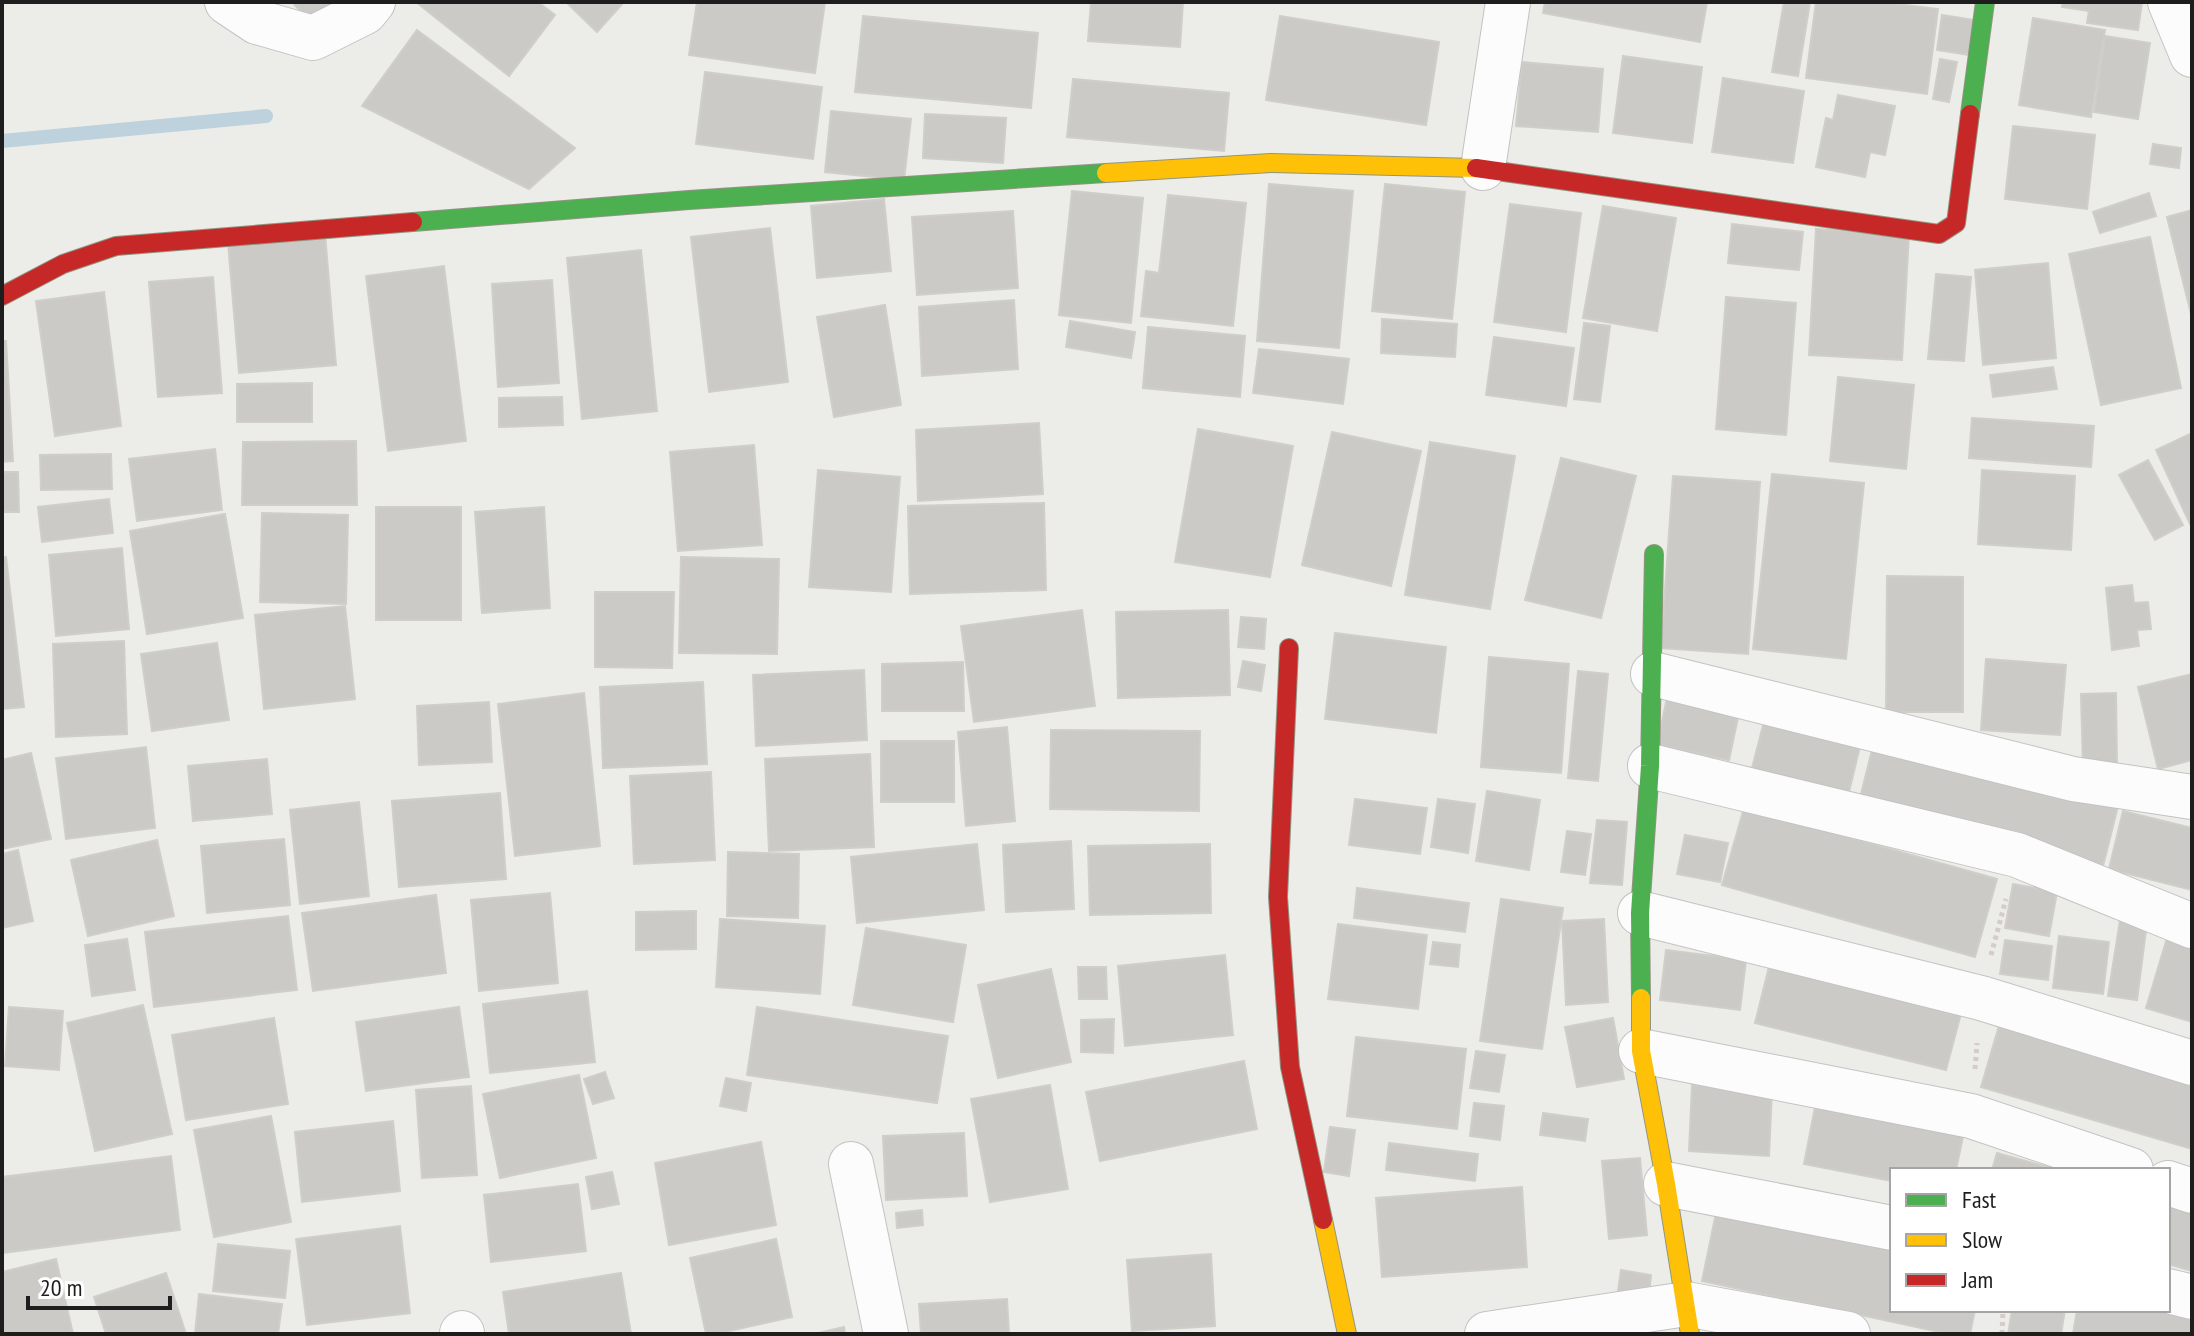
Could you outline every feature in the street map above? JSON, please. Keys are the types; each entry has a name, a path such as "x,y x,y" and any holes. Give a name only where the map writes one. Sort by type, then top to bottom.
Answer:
{"street":[{"path":"227,2 257,22 313,38 365,12 373,2"},
{"path":"1483,168 1508,2"},
{"path":"2,296 63,264 116,246 689,200 1271,163 1483,168 1939,234 1956,223 1985,2"},
{"path":"2170,2 2192,55"},
{"path":"1654,554 1650,766 1640,913 1641,1051 1688,1319"},
{"path":"1289,648 1278,897 1290,1067 1347,1334"},
{"path":"1653,674 2073,779 2192,797"},
{"path":"1650,766 2017,855 2192,926"},
{"path":"1640,913 1981,998 2192,1063"},
{"path":"1641,1051 1971,1116 2125,1168"},
{"path":"851,1164 886,1334"},
{"path":"1666,1184 1890,1228"},
{"path":"2170,1184 2192,1191"},
{"path":"2170,1292 2192,1297"},
{"path":"1487,1334 1688,1319 1848,1334"}],"path":[{"path":"2002,1334 2003,1312"}],"building":[{"path":"292,2 331,2 310,21"},
{"path":"416,2 538,2 555,15 509,76"},
{"path":"566,2 624,2 597,32"},
{"path":"697,2 825,2 815,73 689,55"},
{"path":"1091,2 1183,2 1180,47 1088,41"},
{"path":"1545,2 1707,2 1700,42 1543,13"},
{"path":"1784,2 1810,2 1798,76 1772,72"},
{"path":"1816,2 1882,2 1938,9 1927,94 1806,78"},
{"path":"2063,2 2142,2 2138,30 2087,23 2089,11 2062,7"},
{"path":"1942,15 1974,20 1970,55 1937,50"},
{"path":"863,16 1038,33 1031,108 855,92"},
{"path":"1280,16 1439,42 1426,125 1266,100"},
{"path":"2033,18 2105,30 2091,117 2019,105"},
{"path":"417,30 575,148 529,189 362,106"},
{"path":"2105,36 2150,43 2138,119 2094,112"},
{"path":"1623,56 1702,67 1692,143 1613,133"},
{"path":"1940,59 1957,62 1949,102 1933,99"},
{"path":"1522,62 1603,69 1598,132 1516,126"},
{"path":"705,72 822,87 813,159 696,144"},
{"path":"1723,78 1804,91 1793,163 1712,152"},
{"path":"1073,79 1229,93 1224,151 1067,137"},
{"path":"1838,95 1895,106 1885,155 1870,152 1865,177 1816,167 1826,118 1833,120"},
{"path":"831,111 911,119 904,180 825,172"},
{"path":"925,114 1006,118 1003,163 923,158"},
{"path":"2013,126 2095,135 2087,209 2005,199"},
{"path":"2153,144 2181,148 2179,168 2150,164"},
{"path":"1269,184 1353,191 1339,348 1257,341"},
{"path":"1385,184 1465,192 1452,319 1372,311"},
{"path":"1072,191 1143,198 1131,323 1059,315"},
{"path":"2149,193 2156,216 2100,233 2093,212"},
{"path":"1168,195 1246,203 1233,326 1141,316 1146,271 1159,273"},
{"path":"884,199 891,271 817,278 811,206"},
{"path":"1510,204 1581,213 1566,332 1494,322"},
{"path":"1603,206 1676,218 1657,331 1583,318"},
{"path":"2192,210 2192,318 2167,217"},
{"path":"1013,211 1018,288 917,295 912,217"},
{"path":"1732,224 1803,232 1799,270 1728,263"},
{"path":"770,228 788,382 709,392 691,237"},
{"path":"1816,229 1909,234 1902,360 1809,355"},
{"path":"325,234 336,365 239,373 228,242"},
{"path":"2150,237 2181,388 2101,405 2069,254"},
{"path":"641,250 657,411 582,419 567,258"},
{"path":"2048,263 2056,358 1983,365 1975,270"},
{"path":"444,266 466,441 388,451 366,276"},
{"path":"1936,274 1971,277 1964,361 1928,359"},
{"path":"213,277 222,393 158,397 149,282"},
{"path":"552,280 559,383 498,387 492,284"},
{"path":"104,292 121,426 55,436 36,301"},
{"path":"1726,297 1796,303 1786,435 1716,429"},
{"path":"1014,300 1018,369 922,376 919,307"},
{"path":"885,305 901,405 834,417 817,317"},
{"path":"1382,319 1457,324 1455,357 1381,353"},
{"path":"1070,321 1135,332 1131,358 1066,347"},
{"path":"1584,323 1610,326 1600,402 1574,399"},
{"path":"1148,327 1245,336 1240,397 1143,388"},
{"path":"1494,337 1574,348 1566,406 1486,395"},
{"path":"2,341 6,341 13,461 2,462"},
{"path":"1259,349 1349,359 1343,404 1253,393"},
{"path":"2053,367 2057,389 1993,397 1990,375"},
{"path":"1838,377 1914,385 1906,469 1830,461"},
{"path":"312,383 312,422 237,422 237,384"},
{"path":"562,397 563,425 499,427 499,398"},
{"path":"1972,418 2094,426 2091,467 1969,458"},
{"path":"1039,423 1043,494 918,501 916,430"},
{"path":"1198,429 1293,446 1270,577 1175,562"},
{"path":"1332,432 1421,451 1391,586 1302,565"},
{"path":"2192,433 2192,523 2190,524 2156,450"},
{"path":"356,441 357,505 242,505 243,442"},
{"path":"1430,442 1515,456 1490,609 1405,595"},
{"path":"754,445 762,545 678,551 670,452"},
{"path":"215,449 222,510 137,521 129,459"},
{"path":"111,454 112,489 41,490 40,455"},
{"path":"1561,458 1636,476 1601,618 1525,600"},
{"path":"2148,460 2183,525 2155,540 2119,475"},
{"path":"818,470 900,477 891,592 809,587"},
{"path":"1982,470 2075,476 2071,550 1978,544"},
{"path":"2,472 18,472 19,512 2,512"},
{"path":"1772,474 1864,483 1846,659 1753,649"},
{"path":"1673,476 1760,482 1748,654 1661,648"},
{"path":"109,499 113,533 42,542 38,507"},
{"path":"1044,503 1046,590 910,594 908,506"},
{"path":"376,507 461,507 461,620 376,620"},
{"path":"544,507 550,608 482,613 475,512"},
{"path":"262,513 348,515 346,604 260,602"},
{"path":"225,514 243,618 147,634 130,531"},
{"path":"122,548 129,629 56,636 49,555"},
{"path":"6,557 24,707 2,709 2,558"},
{"path":"681,557 779,559 777,654 679,653"},
{"path":"1887,576 1963,577 1963,712 1886,712"},
{"path":"2132,585 2134,603 2148,602 2151,629 2137,630 2139,646 2112,650 2106,588"},
{"path":"595,592 674,592 672,668 595,667"},
{"path":"345,606 355,699 264,709 255,615"},
{"path":"1082,610 1095,706 974,722 961,626"},
{"path":"1228,610 1230,695 1118,698 1116,612"},
{"path":"1241,617 1266,619 1264,649 1238,647"},
{"path":"1335,633 1446,647 1436,733 1325,719"},
{"path":"124,641 127,734 56,737 53,644"},
{"path":"217,643 229,720 152,731 141,654"},
{"path":"1489,657 1569,664 1561,773 1481,767"},
{"path":"1986,659 2066,665 2060,735 1981,730"},
{"path":"1243,661 1265,665 1261,691 1238,687"},
{"path":"963,662 964,711 882,711 882,664"},
{"path":"864,670 867,740 756,746 753,675"},
{"path":"1578,671 1608,674 1598,781 1568,778"},
{"path":"2192,674 2192,760 2158,769 2138,687"},
{"path":"703,682 707,764 603,768 600,687"},
{"path":"584,693 600,846 515,856 498,704"},
{"path":"1668,693 1740,708 1729,760 1657,745"},
{"path":"2116,693 2117,767 2083,767 2081,694"},
{"path":"489,702 492,762 419,765 417,706"},
{"path":"1767,710 1863,734 1849,792 1752,768"},
{"path":"1007,727 1015,821 966,826 958,732"},
{"path":"1051,730 1200,731 1199,811 1050,809"},
{"path":"881,741 954,741 954,802 881,802"},
{"path":"1874,742 2118,806 2102,870 1858,806"},
{"path":"146,747 155,828 66,839 56,758"},
{"path":"31,753 51,839 2,849 2,760"},
{"path":"870,754 874,847 769,851 765,759"},
{"path":"267,759 272,814 193,821 188,766"},
{"path":"711,772 715,860 634,864 630,776"},
{"path":"1487,791 1540,800 1529,870 1476,861"},
{"path":"500,793 506,879 399,887 392,801"},
{"path":"1355,799 1427,808 1420,854 1349,845"},
{"path":"1438,799 1475,804 1468,853 1431,847"},
{"path":"359,802 369,896 300,904 290,810"},
{"path":"1744,808 1997,879 1975,957 1722,885"},
{"path":"2123,811 2192,828 2192,890 2109,869"},
{"path":"1597,820 1627,822 1622,885 1590,883"},
{"path":"1567,831 1591,834 1585,875 1561,872"},
{"path":"1685,835 1728,843 1720,882 1677,874"},
{"path":"284,839 290,905 207,913 201,846"},
{"path":"157,840 174,916 88,936 71,860"},
{"path":"1071,841 1074,909 1006,912 1003,845"},
{"path":"977,844 984,910 857,923 851,857"},
{"path":"1210,844 1211,913 1090,915 1088,846"},
{"path":"18,850 33,921 2,928 2,854"},
{"path":"728,852 799,854 798,918 727,916"},
{"path":"2013,884 2057,892 2049,936 2005,928"},
{"path":"1357,888 1469,903 1465,932 1354,918"},
{"path":"550,893 558,983 479,991 471,900"},
{"path":"436,895 446,973 313,991 302,913"},
{"path":"1501,899 1563,908 1542,1049 1480,1041"},
{"path":"696,911 696,949 636,950 636,912"},
{"path":"288,916 297,990 154,1007 145,932"},
{"path":"720,919 825,926 820,994 716,987"},
{"path":"1604,919 1608,1002 1566,1005 1562,921"},
{"path":"2120,920 2147,923 2137,1000 2108,996"},
{"path":"1338,924 1427,935 1418,1009 1328,999"},
{"path":"866,928 966,945 953,1022 853,1005"},
{"path":"2059,936 2109,942 2103,994 2053,988"},
{"path":"2167,938 2192,946 2192,1022 2146,1008"},
{"path":"127,939 135,990 92,996 85,945"},
{"path":"2005,940 2052,946 2048,980 2000,974"},
{"path":"1433,942 1460,945 1458,967 1430,964"},
{"path":"1666,950 1746,960 1740,1010 1660,1000"},
{"path":"1225,955 1233,1035 1125,1046 1118,966"},
{"path":"1771,959 1963,1006 1946,1070 1755,1023"},
{"path":"1078,967 1106,967 1107,999 1079,999"},
{"path":"1051,969 1071,1062 998,1078 978,985"},
{"path":"587,991 595,1062 490,1073 483,1004"},
{"path":"143,1005 172,1134 95,1151 67,1023"},
{"path":"9,1007 63,1011 59,1070 5,1066"},
{"path":"459,1007 469,1077 366,1091 356,1022"},
{"path":"757,1007 948,1036 937,1103 747,1075"},
{"path":"274,1018 288,1104 186,1120 172,1035"},
{"path":"1613,1018 1624,1079 1577,1087 1565,1027"},
{"path":"1114,1019 1113,1053 1081,1052 1081,1020"},
{"path":"2001,1019 2192,1076 2192,1149 1981,1087"},
{"path":"1356,1037 1466,1049 1457,1129 1347,1116"},
{"path":"1476,1051 1505,1055 1499,1092 1470,1088"},
{"path":"1244,1061 1257,1129 1100,1161 1086,1092"},
{"path":"605,1072 614,1098 593,1104 584,1079"},
{"path":"579,1075 596,1158 500,1178 483,1094"},
{"path":"726,1078 751,1083 746,1111 720,1106"},
{"path":"1050,1085 1068,1189 990,1202 971,1099"},
{"path":"1692,1085 1772,1090 1769,1156 1689,1151"},
{"path":"471,1086 477,1175 422,1178 416,1090"},
{"path":"1817,1097 1965,1127 1956,1168 1890,1168 1890,1181 1804,1164"},
{"path":"1474,1103 1504,1106 1500,1140 1470,1136"},
{"path":"1543,1113 1588,1119 1585,1141 1540,1135"},
{"path":"271,1116 291,1222 214,1237 194,1130"},
{"path":"393,1121 400,1191 302,1202 295,1132"},
{"path":"1330,1127 1355,1130 1349,1176 1324,1172"},
{"path":"964,1133 967,1196 886,1200 883,1136"},
{"path":"761,1142 776,1225 669,1245 655,1163"},
{"path":"1389,1143 1478,1154 1475,1181 1386,1170"},
{"path":"1997,1153 2051,1168 1993,1168"},
{"path":"171,1156 180,1230 2,1253 2,1177"},
{"path":"1640,1158 1647,1235 1609,1239 1602,1161"},
{"path":"612,1172 619,1204 592,1209 586,1177"},
{"path":"578,1184 586,1251 491,1262 484,1195"},
{"path":"1522,1187 1527,1267 1382,1277 1376,1198"},
{"path":"2170,1202 2192,1207 2192,1271 2170,1265"},
{"path":"1717,1208 1890,1245 1890,1312 1975,1312 1970,1334 1949,1334 1702,1281"},
{"path":"922,1210 923,1225 897,1228 896,1213"},
{"path":"400,1226 410,1313 307,1325 296,1239"},
{"path":"776,1239 792,1317 706,1334 690,1258"},
{"path":"218,1244 290,1251 285,1298 213,1291"},
{"path":"1211,1254 1215,1326 1132,1331 1127,1260"},
{"path":"56,1259 73,1334 2,1334 2,1272"},
{"path":"1621,1270 1651,1275 1649,1295 1618,1291"},
{"path":"166,1273 186,1334 106,1334 94,1297"},
{"path":"621,1273 631,1334 509,1334 503,1292"},
{"path":"199,1294 282,1304 278,1334 195,1334"},
{"path":"1007,1299 1009,1334 921,1334 919,1304"},
{"path":"2170,1308 2192,1308 2192,1334 2073,1334 2077,1312 2170,1312"},
{"path":"2012,1312 2065,1312 2061,1334 2008,1334"},
{"path":"844,1327 845,1334 814,1334"}],"waterway":[{"path":"2,141 266,116"}],"traffic: fast":[{"path":"1970,114 1985,2"},
{"path":"413,222 689,200 1106,173"},
{"path":"1641,998 1640,913 1650,766 1654,554"}],"traffic: slow":[{"path":"1106,173 1271,163 1476,168"},
{"path":"1641,998 1641,1051 1690,1334"},
{"path":"1323,1220 1347,1334"}],"traffic: jam":[{"path":"1476,168 1939,234 1956,223 1970,114"},
{"path":"2,296 63,264 116,246 413,222"},
{"path":"1289,648 1278,897 1290,1067 1323,1220"}]}
